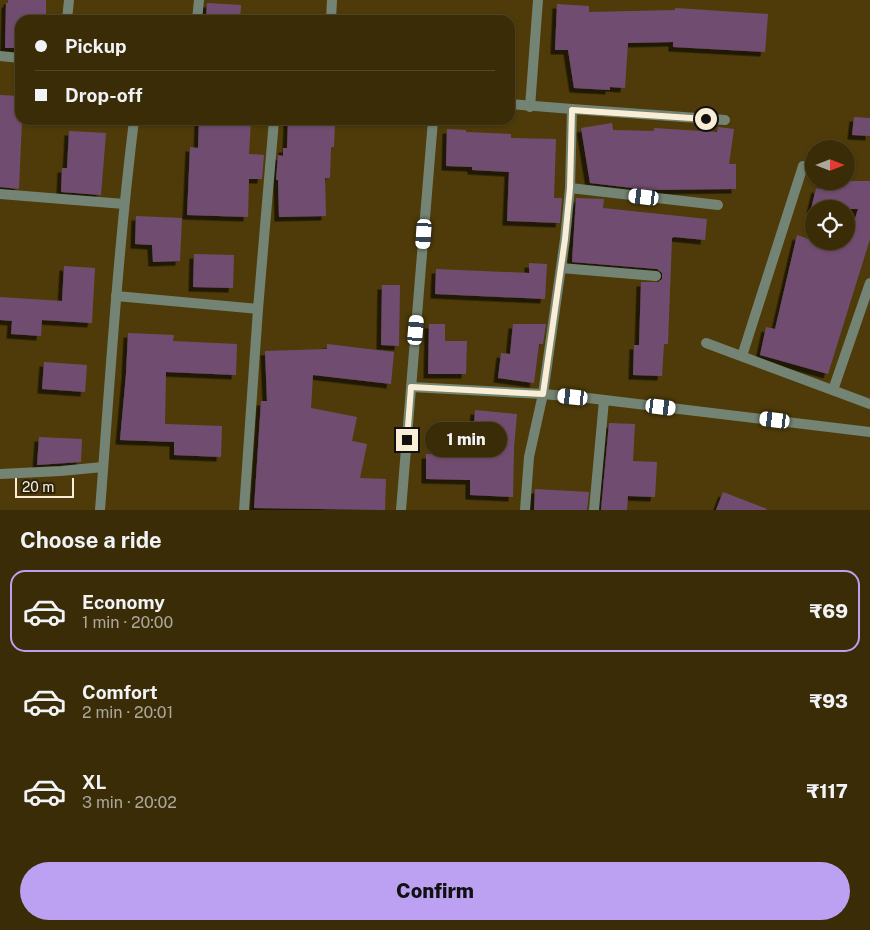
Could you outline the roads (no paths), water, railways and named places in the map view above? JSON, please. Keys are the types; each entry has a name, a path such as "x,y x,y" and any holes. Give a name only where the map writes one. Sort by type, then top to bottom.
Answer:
{"street":[{"path":"68,15 69,0"},
{"path":"198,15 199,0"},
{"path":"331,15 332,0"},
{"path":"530,106 538,0"},
{"path":"0,56 15,58"},
{"path":"515,104 725,120"},
{"path":"525,510 529,457 543,394 561,268 570,188 572,110"},
{"path":"100,510 116,296 133,125"},
{"path":"244,510 274,125"},
{"path":"401,510 433,125"},
{"path":"742,356 803,166"},
{"path":"570,188 718,205"},
{"path":"0,194 124,204"},
{"path":"561,268 656,276"},
{"path":"833,390 870,283"},
{"path":"116,296 258,309"},
{"path":"706,343 870,404"},
{"path":"411,387 543,394 870,432"},
{"path":"594,510 604,400"},
{"path":"0,474 104,467"}]}
